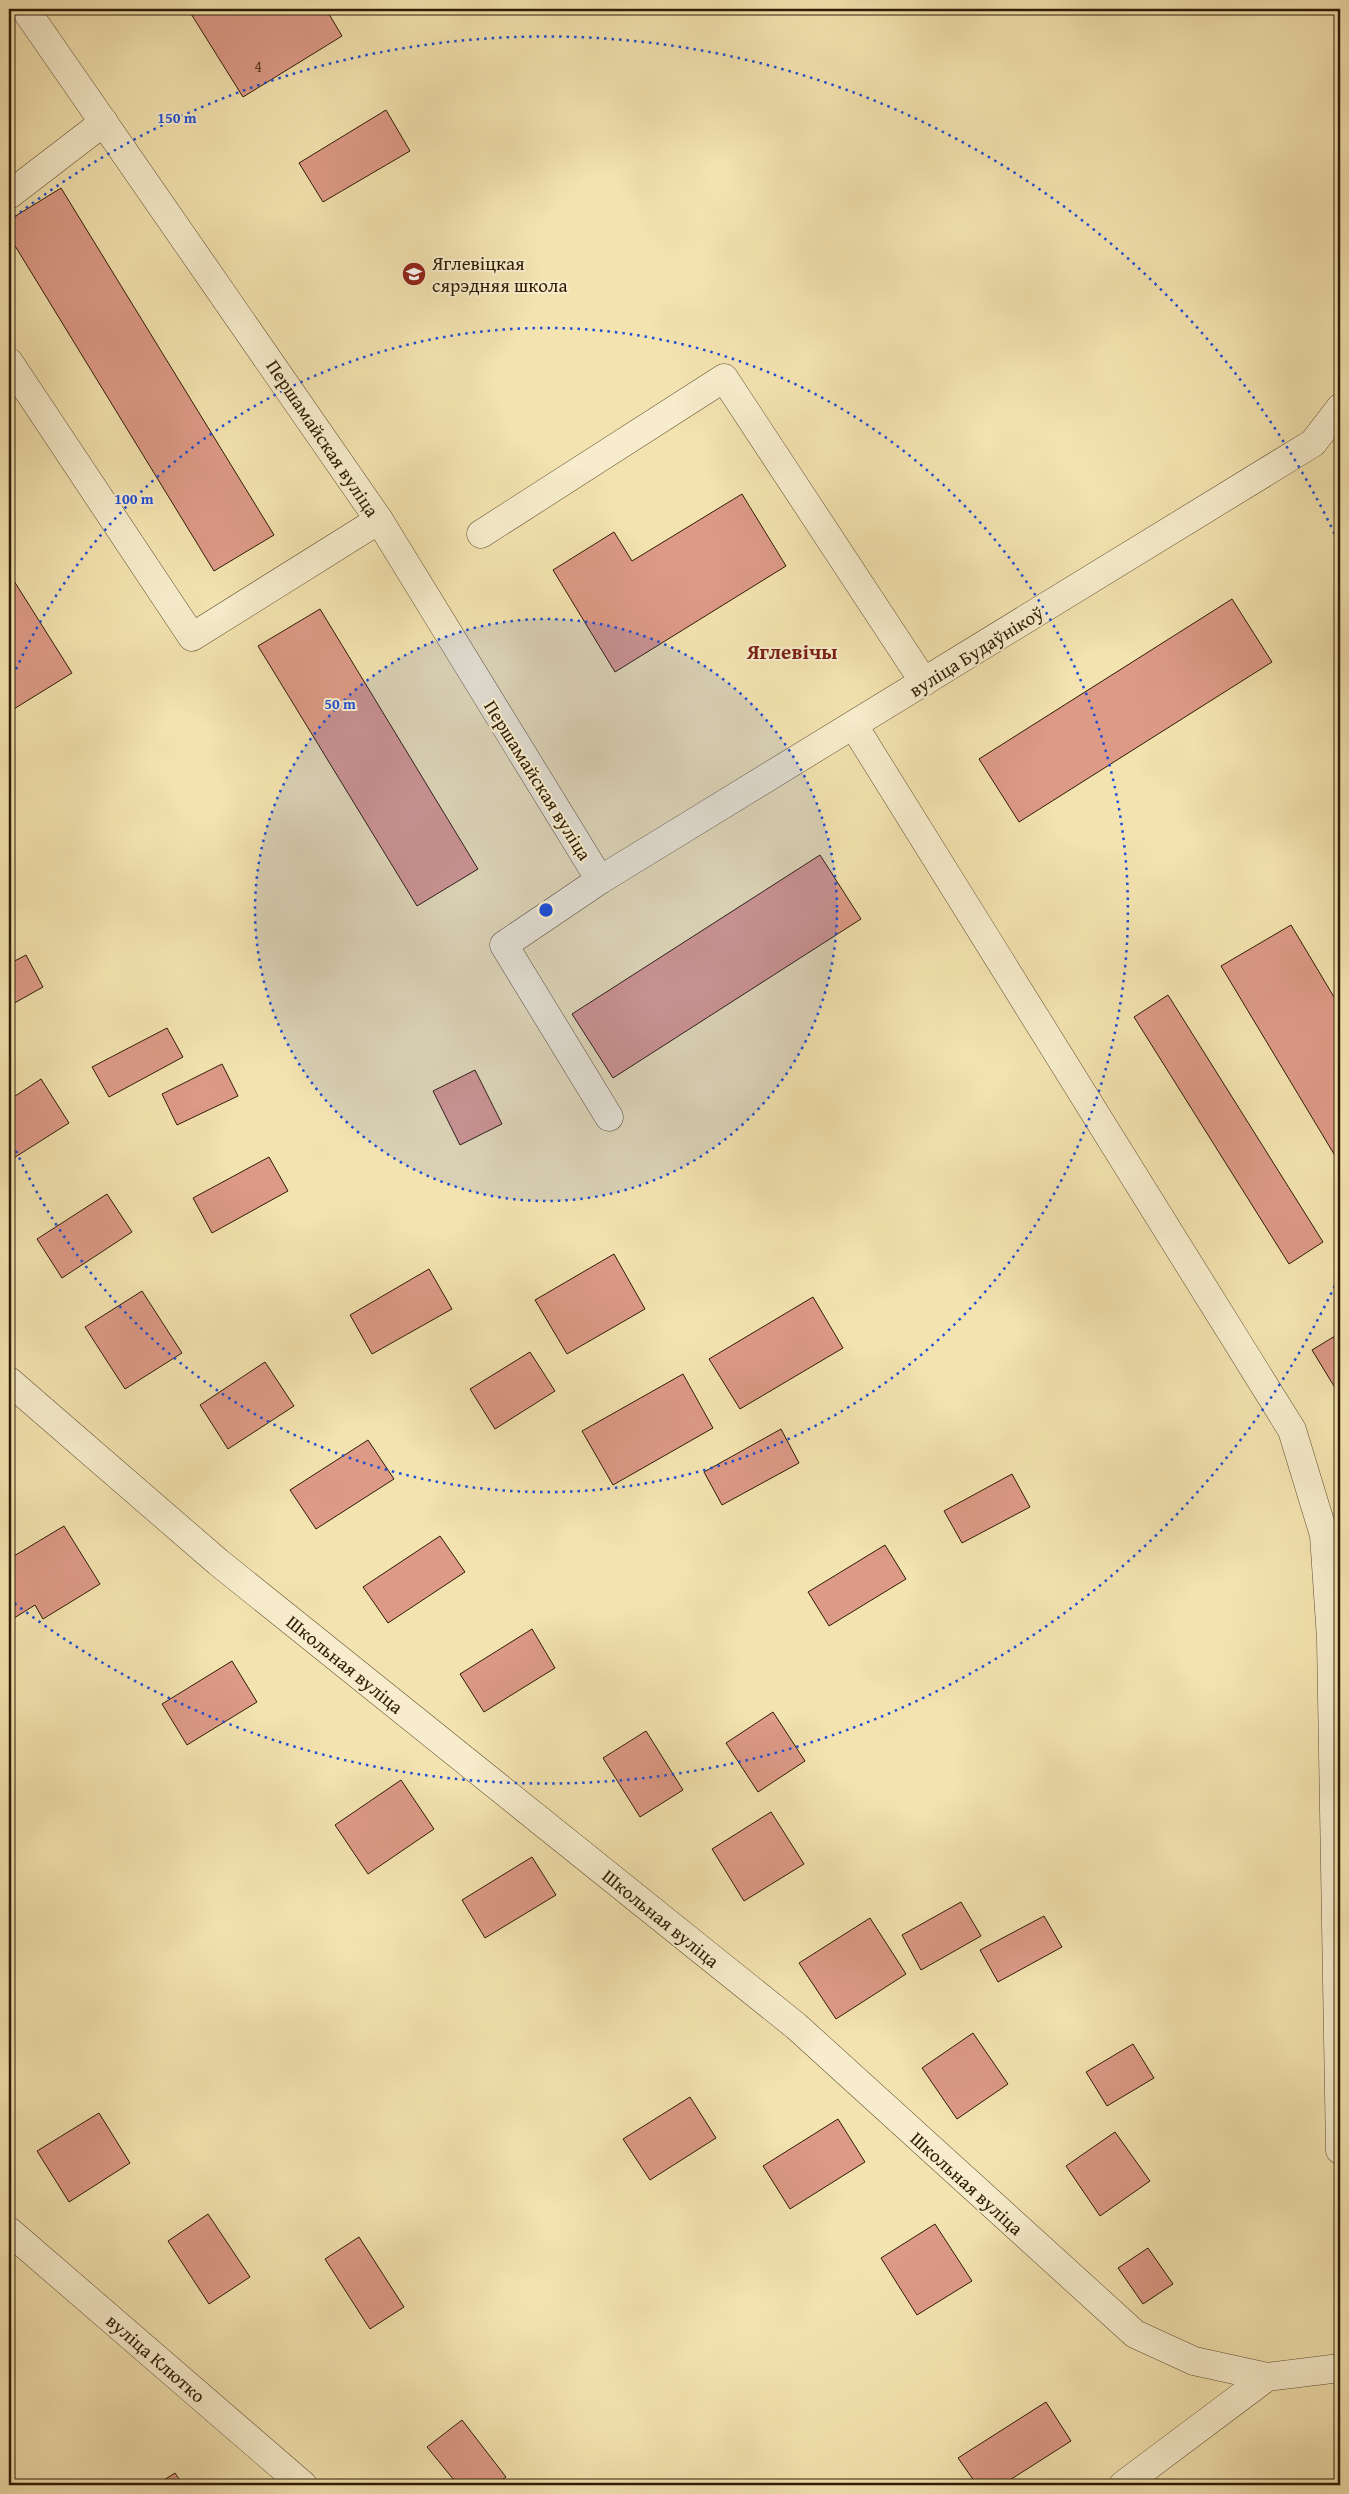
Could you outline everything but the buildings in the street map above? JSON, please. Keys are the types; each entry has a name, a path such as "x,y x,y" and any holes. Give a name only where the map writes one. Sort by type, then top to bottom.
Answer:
{"street":[{"name":"Першамайская вуліца","path":"25,9 379,520 600,880"},
{"path":"9,195 104,122"},
{"path":"9,362 192,637 379,520"},
{"path":"481,534 724,378 924,682"},
{"name":"вуліца Будаўнікоў","path":"609,1117 504,945 600,880 1313,443 1340,408"},
{"path":"854,726 1292,1430 1324,1535 1330,1639 1340,2150"},
{"name":"Школьная вуліца","path":"9,1381 218,1562 796,2026 1135,2334 1194,2361 1267,2377 1340,2368"},
{"name":"вуліца Клютко","path":"9,2231 303,2485"},
{"path":"1123,2485 1267,2377"}],"place":[{"name":"Яглевіцкая сярэдняя школа","path":"414,274"}],"district":[{"name":"Яглевічы","path":"792,652"}]}
